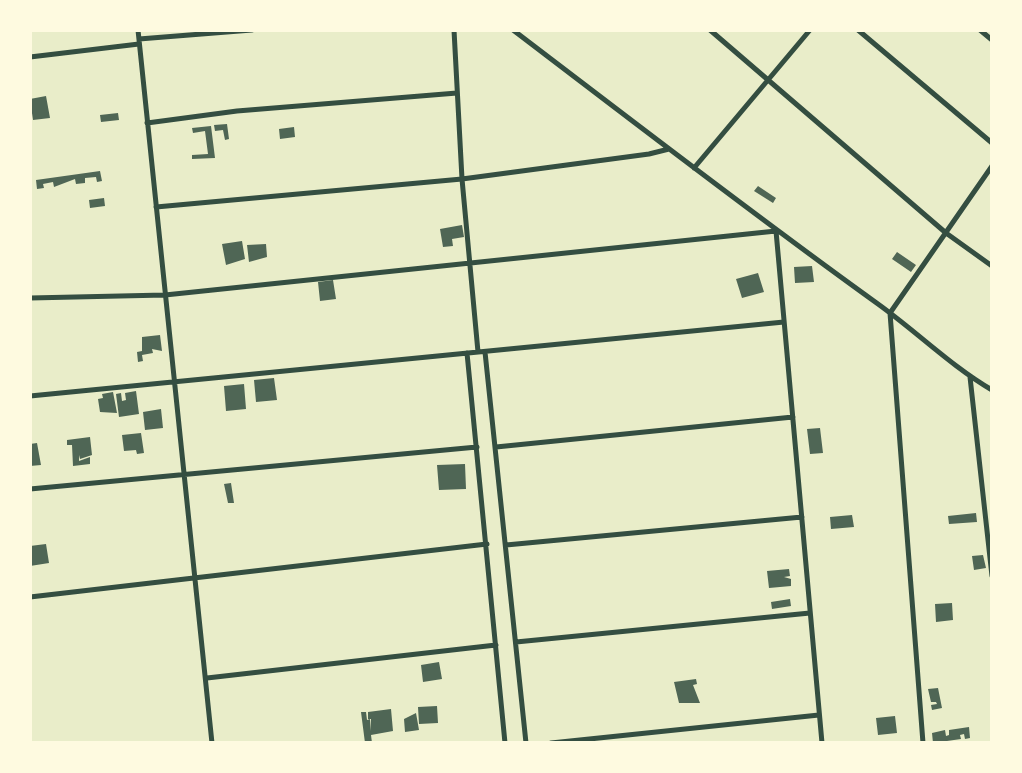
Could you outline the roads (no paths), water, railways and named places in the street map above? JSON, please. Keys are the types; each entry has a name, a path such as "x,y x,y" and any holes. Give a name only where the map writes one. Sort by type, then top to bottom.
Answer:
{"street":[{"path":"138,30 212,743"},
{"path":"30,57 252,30"},
{"path":"454,30 462,179 496,447 526,743"},
{"path":"513,30 776,231 890,313 970,377 992,390"},
{"path":"710,30 946,233 992,266"},
{"path":"694,168 810,30"},
{"path":"858,30 992,143"},
{"path":"979,30 992,40"},
{"path":"147,123 237,111 457,93"},
{"path":"156,206 462,179 669,149"},
{"path":"923,743 890,313 992,166"},
{"path":"30,298 165,295 776,231"},
{"path":"776,231 822,743"},
{"path":"30,396 784,322"},
{"path":"467,354 505,743"},
{"path":"970,377 992,576"},
{"path":"496,447 793,417"},
{"path":"30,489 184,477 477,447"},
{"path":"506,545 802,517"},
{"path":"30,597 487,544"},
{"path":"516,642 810,613"},
{"path":"207,678 496,645"},
{"path":"551,743 819,715"}]}
